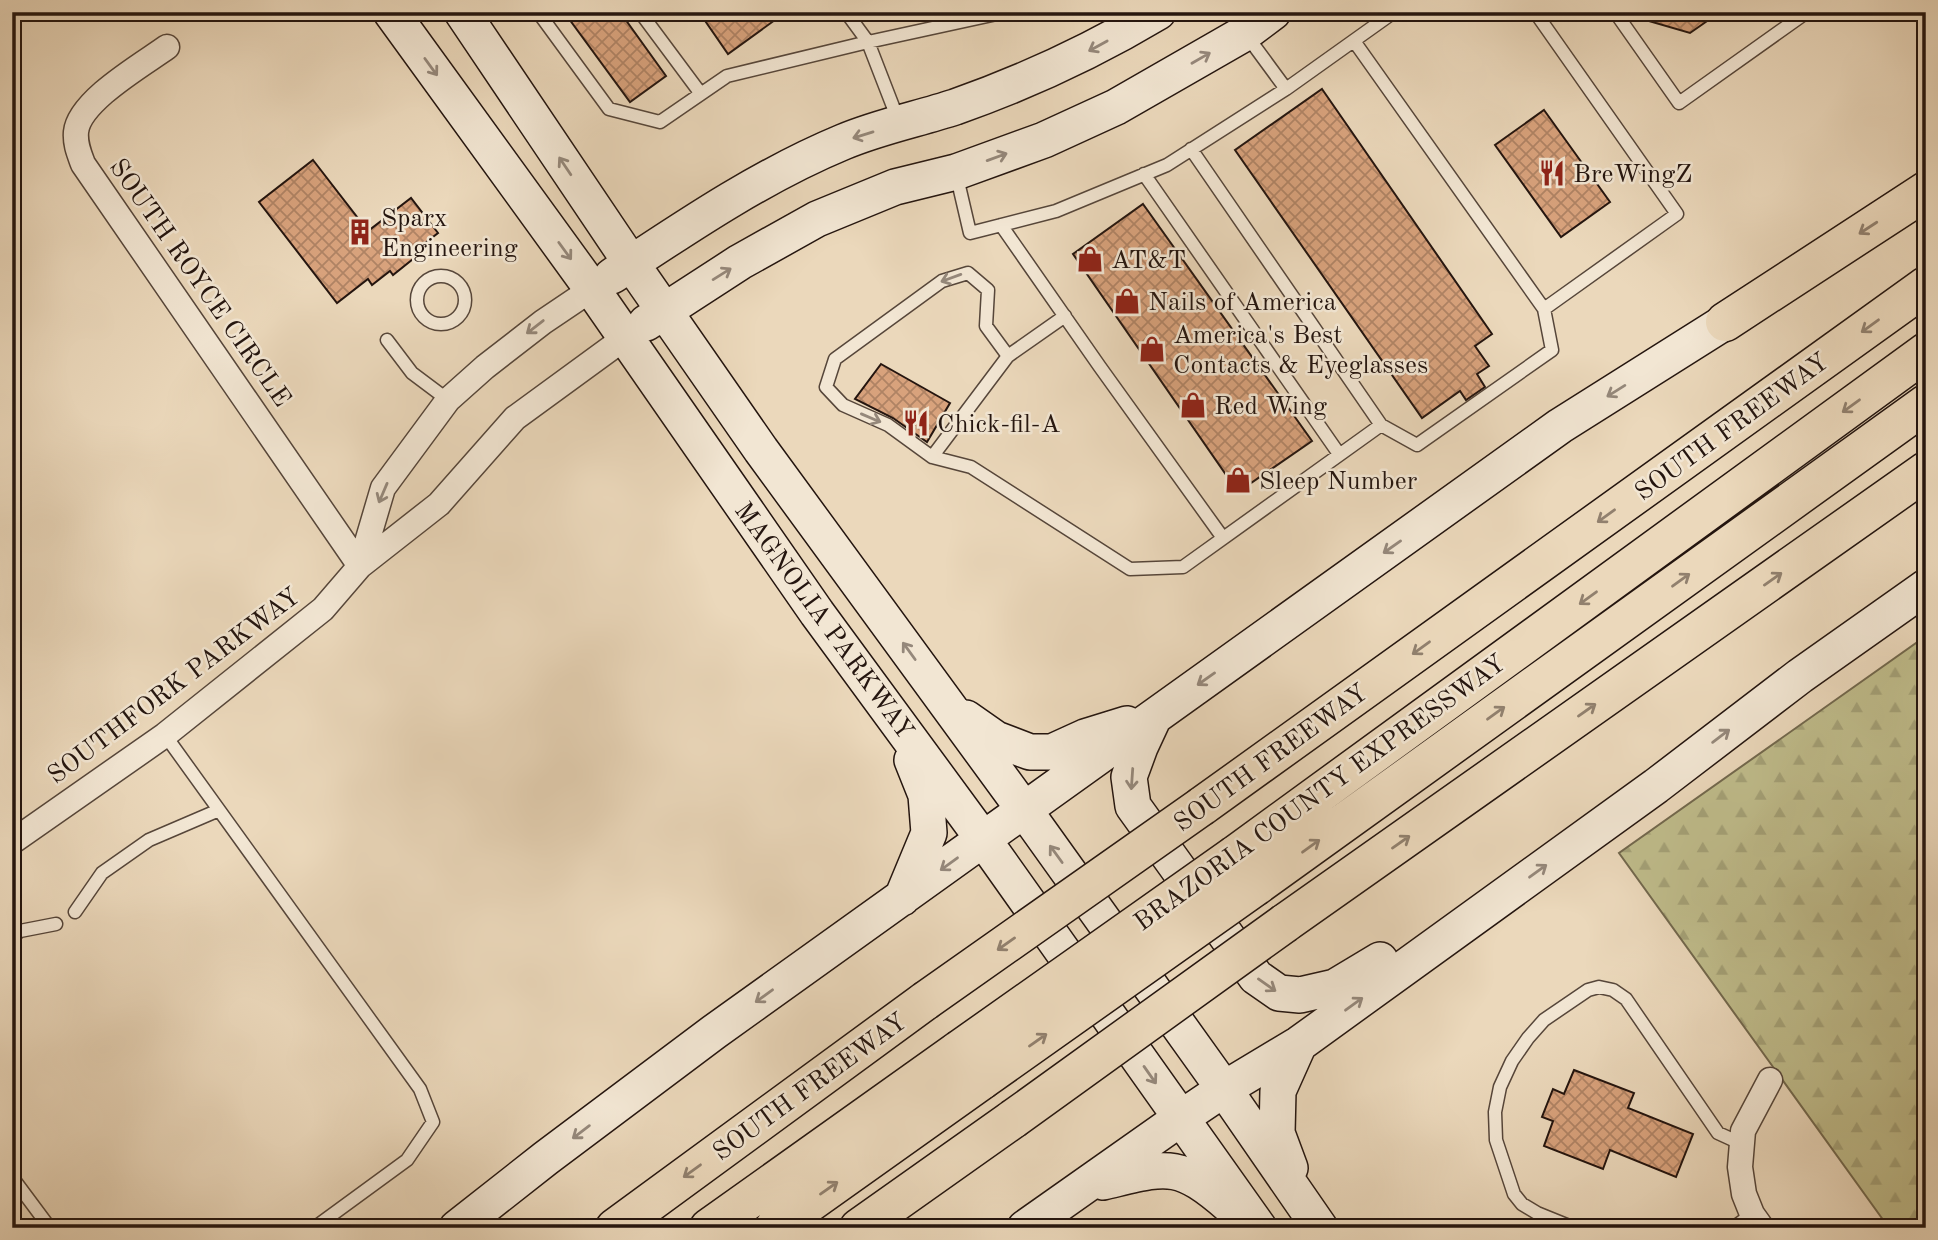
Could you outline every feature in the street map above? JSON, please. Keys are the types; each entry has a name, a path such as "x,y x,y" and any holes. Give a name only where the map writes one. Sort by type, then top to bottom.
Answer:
{"highway":[{"path":"1725,322 1926,191"},
{"name":"SOUTH FREEWAY","path":"615,1228 925,1001 1202,806 1926,286"},
{"name":"BRAZORIA COUNTY EXPRESSWAY","path":"709,1228 1235,855 1926,352"},
{"name":"BRAZORIA COUNTY EXPRESSWAY","path":"774,1228 1256,886 1926,404"},
{"path":"859,1228 1285,923 1926,471"}],"main road":[{"name":"MAGNOLIA PARKWAY","path":"391,12 592,289 817,613 984,839 1258,1228"},
{"name":"MAGNOLIA PARKWAY","path":"461,12 761,450 1025,811 1312,1216"},
{"path":"592,289 710,211 792,166 844,141 1017,85 1085,53 1158,12"},
{"path":"626,337 740,262 817,219 895,187 956,172 1044,140 1116,107 1238,22 1273,12"},
{"path":"457,1228 714,1032 1560,426 1725,322"},
{"path":"1025,1228 1224,1089 1298,1044 1656,786 1800,676 1926,587"},
{"path":"949,706 996,739 1030,752 1052,752 1085,737 1155,716"},
{"path":"1155,716 1129,777 1133,806 1256,976 1279,993 1300,995 1335,987 1379,960 1459,929"},
{"path":"897,721 926,795 929,833 902,898"},
{"path":"1298,1044 1278,1091 1277,1133 1312,1216"},
{"path":"1082,1187 1155,1170 1178,1171 1210,1188 1258,1228"}],"street":[{"name":"SOUTH ROYCE CIRCLE","path":"167,47 97,97 84,112 76,130 77,149 83,164 360,566"},
{"name":"SOUTHFORK PARKWAY","path":"360,566 383,488 448,400 543,321 592,289"},
{"name":"SOUTHFORK PARKWAY","path":"12,842 165,735 323,608 360,566 439,504 516,418 626,337"},
{"path":"1749,1223 1741,1167 1743,1131 1770,1080"}],"lane":[{"path":"538,12 609,109 660,122 727,76 1006,12"},
{"path":"640,12 701,94"},
{"path":"846,12 868,42 900,124"},
{"path":"956,172 970,233 1056,211 1167,165 1286,89 1394,12"},
{"path":"1535,12 1677,214 1544,309"},
{"path":"1615,12 1679,103 1807,12"},
{"path":"1238,22 1286,89"},
{"path":"1191,149 1381,425 1417,445 1552,350 1544,309 1354,41"},
{"path":"1144,174 1339,454"},
{"path":"1001,225 1223,538"},
{"path":"1008,356 986,326 988,290 968,272 942,281 835,359 826,387 843,405 888,425 932,457 971,467 1130,569 1183,567 1381,425"},
{"path":"932,457 1008,356 1065,316"},
{"path":"387,340 412,373 448,400"},
{"path":"165,735 420,1089 433,1122 407,1160 314,1228"},
{"path":"75,912 102,873 149,840 219,810"},
{"path":"12,937 20,931 56,924"},
{"path":"1574,1228 1537,1213 1522,1204 1514,1194 1496,1140 1495,1112 1500,1087 1528,1038 1544,1020 1588,990 1599,987 1612,990 1626,999 1718,1133 1742,1144"},
{"path":"12,1177 50,1228"}],"green space":[{"path":"1926,636 1926,1228 1889,1228 1619,853"}],"building":[{"path":"564,12 620,12 666,76 630,102"},
{"path":"699,12 786,12 728,54"},
{"path":"1635,12 1720,12 1690,33 1635,17"},
{"path":"1322,89 1492,334 1475,346 1489,366 1477,374 1485,387 1466,400 1460,391 1422,418 1235,150"},
{"name":"BreWingZ","path":"1544,110 1610,202 1561,237 1495,145"},
{"name":"Sparx Engineering","path":"313,160 368,231 411,198 438,233 420,247 423,251 393,275 390,271 372,285 368,279 337,303 259,202"},
{"path":"1143,204 1312,441 1238,492 1073,254"},
{"name":"Chick-fil-A","path":"881,364 950,403 927,442 893,418 855,399"},
{"path":"1574,1070 1634,1093 1628,1108 1693,1134 1676,1177 1610,1150 1603,1169 1544,1146 1553,1121 1542,1117 1553,1089 1564,1094"}],"place":[{"name":"BreWingZ","path":"1552,173"},
{"name":"Sparx Engineering","path":"360,232"},
{"name":"AT&T","path":"1090,259"},
{"name":"Nails of America","path":"1127,301"},
{"name":"America's Best Contacts & Eyeglasses","path":"1152,349"},
{"name":"Red Wing","path":"1193,405"},
{"name":"Chick-fil-A","path":"916,423"},
{"name":"Sleep Number","path":"1238,480"}]}
